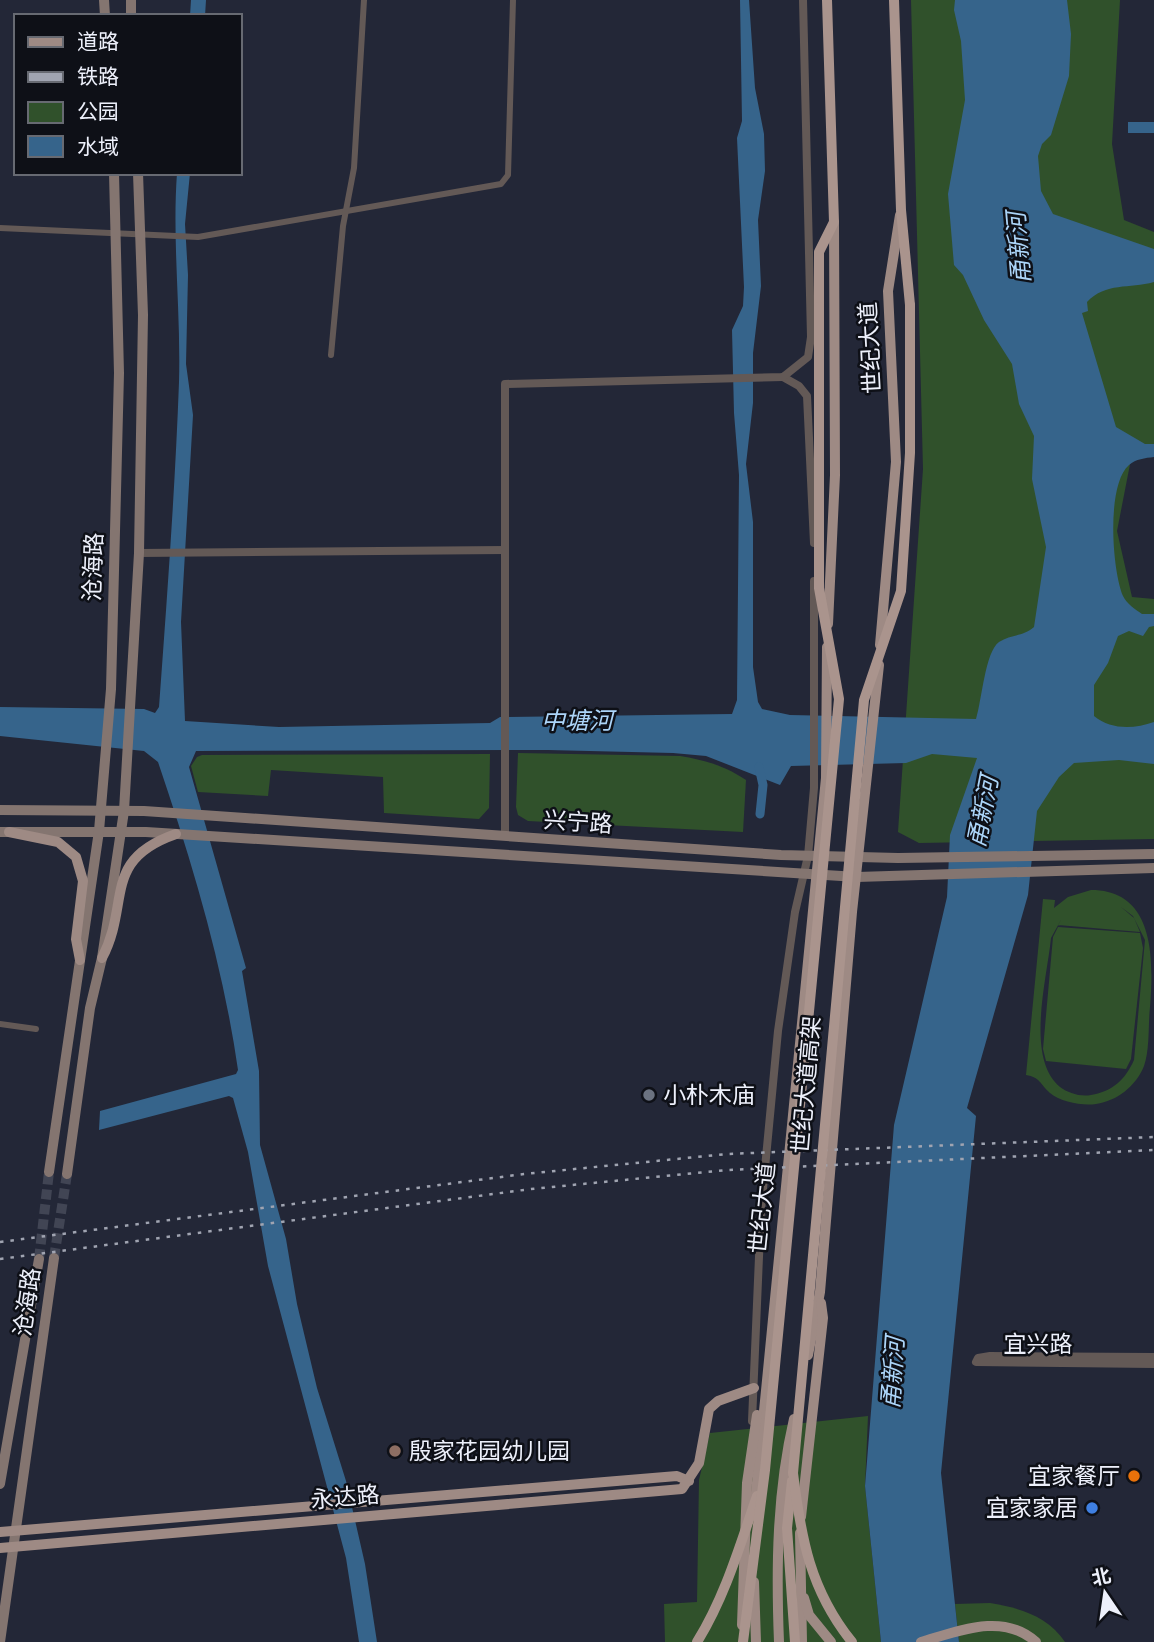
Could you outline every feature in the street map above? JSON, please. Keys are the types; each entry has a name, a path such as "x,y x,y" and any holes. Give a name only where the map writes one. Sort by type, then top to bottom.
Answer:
{"highway":[{"name":"世纪大道","path":"827,0 834,222"},
{"name":"世纪大道","path":"894,0 901,210"},
{"name":"世纪大道高架","path":"793,1473 864,700 901,592 910,453 910,305 901,210"},
{"name":"世纪大道高架","path":"765,1470 839,699 819,588 819,252 834,222"},
{"path":"697,1642 710,1622 732,1567 765,1470"},
{"path":"742,1642 765,1470"},
{"path":"793,1473 787,1528 795,1642"},
{"path":"793,1473 809,1566 819,1593 852,1642"}],"main road":[{"name":"沧海路","path":"49,1172 99,831 109,712 119,373 114,175"},
{"name":"沧海路","path":"67,1174 90,1008 102,958 124,811 139,553 143,315 138,175"},
{"name":"世纪大道","path":"857,877 896,462 888,290 901,210"},
{"name":"世纪大道","path":"756,1642 753,1542 810,875 826,778 825,689 835,475 834,222"},
{"name":"兴宁路","path":"0,810 169,812 781,855 941,858 1154,854"},
{"name":"兴宁路","path":"4,832 122,831 857,877 1154,868"},
{"name":"沧海路","path":"4,832 58,842 76,857 83,881 76,939 80,960"},
{"name":"沧海路","path":"102,958 110,942 128,864 155,842 176,834"},
{"path":"779,1642 778,1560 783,1467 820,1292 857,877"},
{"name":"沧海路","path":"0,1642 54,1258"},
{"name":"沧海路","path":"0,1484 39,1259"},
{"path":"802,1642 799,1571 812,1398 823,1318 820,1292"},
{"path":"742,1642 744,1520 752,1434 766,1385"},
{"path":"689,1481 699,1463 709,1409 718,1401 754,1388"},
{"name":"永达路","path":"0,1532 677,1476 689,1481 682,1489 0,1548"},
{"path":"799,1571 808,1615 831,1642"},
{"path":"921,1642 993,1625 1018,1629 1036,1642"}],"street":[{"path":"331,355 343,226 348,210 364,0"},
{"path":"0,228 195,237 506,181 513,0"},
{"path":"783,377 808,357 811,337 803,0"},
{"path":"505,836 505,384 783,377 799,386 807,396 809,410 814,549 813,856"},
{"path":"139,553 505,550"},
{"path":"752,1434 761,1210 778,1031 795,912 810,875"},
{"path":"0,1024 36,1029"},
{"name":"宜兴路","path":"1154,1357 990,1356 978,1357 976,1362 1154,1364"}],"green space":[{"path":"911,0 1120,0 1112,144 1124,220 1154,232 1154,452 1132,454 1117,531 1132,597 1154,599 1154,839 919,843 898,832 923,469"},
{"path":"518,753 680,756 714,764 746,780 743,832 528,821 518,815 516,807"},
{"path":"490,754 489,808 479,819 384,813 383,777 271,770 268,796 198,792 191,766 197,757 202,755"},
{"path":"1091,890 1112,893 1127,901 1138,914 1146,930 1150,948 1151,988 1148,1045 1144,1066 1136,1080 1125,1091 1111,1100 1096,1104 1078,1104 1060,1099 1037,1079 1026,1075 1043,899 1055,900 1054,908 1068,897","holes":["1134,918 1145,940 1134,1060 1122,1079 1106,1091 1078,1095 1060,1087 1049,1074 1043,1057 1041,1017 1051,938 1058,925 1140,932"]},
{"path":"1058,927 1140,933 1143,948 1131,1059 1126,1069 1046,1061 1043,1049 1053,937"},
{"path":"868,1416 865,1486 881,1642 665,1642 664,1604 697,1602 699,1480 710,1433"},
{"path":"990,1603 1032,1614 1050,1625 1065,1642 959,1642 955,1604"}],"water":[{"path":"191,0 206,0 205,14 190,14"},
{"path":"740,0 749,0 755,88 764,134 765,171 758,220 761,286 753,353 753,403 746,464 753,522 753,667 758,702 762,709 790,715 976,719 987,666 994,647 1003,639 1034,627 1046,547 1032,479 1034,436 1019,404 1012,364 984,320 963,275 954,265 948,194 965,100 955,0 1067,0 1071,34 1069,76 1051,135 1042,144 1038,156 1041,191 1053,214 1154,249 1154,282 1102,291 1087,302 1088,311 1082,313 1116,427 1145,444 1154,444 1154,457 1132,463 1122,475 1117,490 1113,528 1116,567 1123,596 1142,614 1154,614 1154,626 1149,627 1143,636 1129,631 1118,636 1108,663 1094,685 1094,716 1108,724 1123,727 1154,722 1154,764 1119,760 1074,763 1059,777 1037,811 1028,895 967,1108 976,1116 941,1473 959,1642 881,1642 865,1486 894,1125 947,897 950,835 977,758 932,754 906,763 791,766 780,785 706,756 673,753 548,750 196,751 189,767 246,968 242,971 259,1071 260,1145 286,1239 297,1304 317,1388 346,1481 365,1564 377,1642 359,1642 346,1558 268,1266 248,1152 233,1098 229,1096 99,1130 100,1111 236,1074 238,1070 224,992 205,914 158,762 144,751 0,736 0,707 144,709 155,713 159,707 179,382 175,225 177,175 190,175 185,224 188,275 186,364 193,415 181,622 185,721 279,727 490,723 500,717 732,714 737,700 739,475 732,330 743,306 744,287 737,138 742,121"},
{"path":"1128,122 1154,122 1154,133 1128,133"}],"waterway":[{"path":"759,767 763,785 760,814"}],"tunnel":[{"path":"39,1259 49,1172"},
{"path":"54,1258 67,1174"}],"railway":[{"path":"0,1242 524,1174 727,1154 1154,1137"},
{"path":"0,1259 531,1189 727,1170 1154,1150"}],"place":[{"name":"小朴木庙","path":"649,1095"},
{"name":"殷家花园幼儿园","path":"395,1451"},
{"name":"宜家餐厅","path":"1134,1476"},
{"name":"宜家家居","path":"1092,1508"}],"water label":[{"name":"甬新河","path":"1019,248"},
{"name":"中塘河","path":"577,721"},
{"name":"甬新河","path":"983,812"},
{"name":"甬新河","path":"893,1373"}]}
